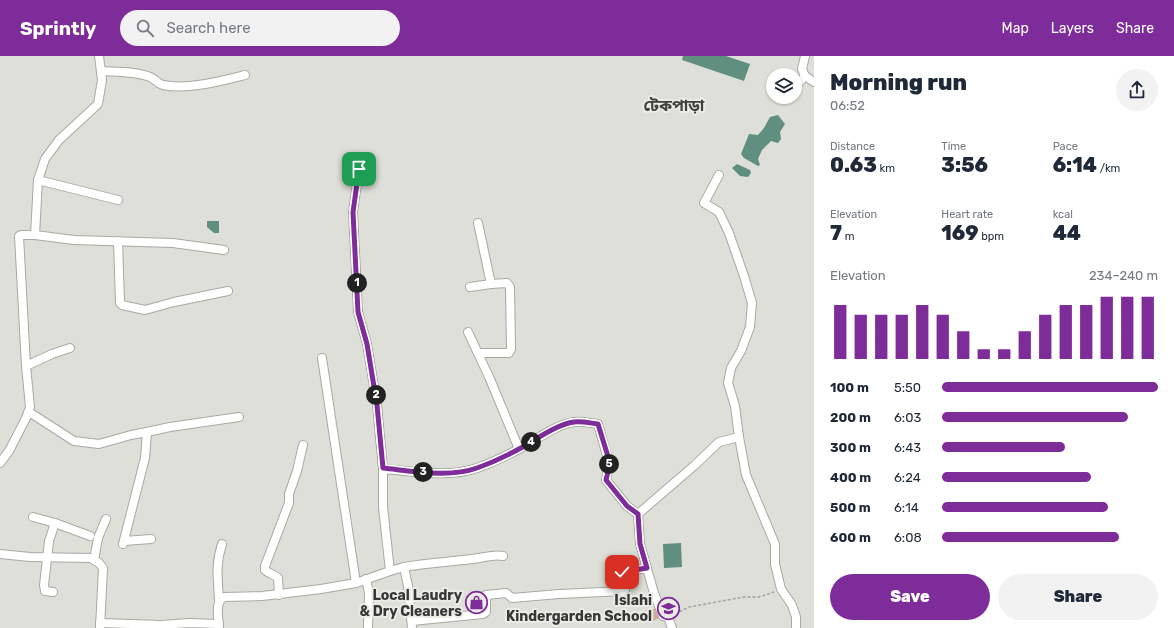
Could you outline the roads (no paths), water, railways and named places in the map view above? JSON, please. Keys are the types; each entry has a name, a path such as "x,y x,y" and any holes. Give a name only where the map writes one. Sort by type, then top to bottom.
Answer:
{"street":[{"path":"35,235 38,180 45,159 59,140 98,104 102,80 99,56"},
{"path":"804,56 802,69 805,76 814,82"},
{"path":"101,71 126,72 150,77 162,85 181,86 215,82 245,75"},
{"path":"802,79 805,76"},
{"path":"359,169 353,212 358,312 367,344 377,405 383,468 383,507 390,571"},
{"path":"719,175 704,203 719,212 729,233 752,303 750,327 741,351 731,368 728,382 734,406 746,475 775,544 775,564 781,589 792,605 796,617 796,628"},
{"path":"38,180 118,200"},
{"path":"478,223 491,284"},
{"path":"0,463 9,451 29,412 30,407 26,366 19,239 21,235 35,235 74,240 173,243 224,250"},
{"path":"118,241 120,303 122,305 145,310 174,302 228,291"},
{"path":"470,287 507,283 510,287 512,348 509,353 478,353"},
{"path":"468,332 490,379 519,449"},
{"path":"26,366 52,354 70,348"},
{"path":"322,358 356,583"},
{"path":"29,412 74,441 99,444 131,435 170,427 239,417"},
{"path":"383,468 432,473 457,472 476,468 519,449 546,433 573,422 598,424 610,463 606,480 627,506 638,514"},
{"path":"147,432 145,458 124,542 151,539"},
{"path":"638,514 719,442 739,437"},
{"path":"279,594 278,578 275,575 269,574 265,570 289,503 289,494 298,471 303,444"},
{"path":"638,514 640,544 654,593 663,616 668,617 672,628"},
{"path":"33,517 55,523 90,536"},
{"path":"94,560 98,538 106,518"},
{"path":"52,592 44,590 49,541 55,523"},
{"path":"0,554 30,557 80,557 91,558 94,560 103,568 100,626 189,623 219,626 218,604 220,600 217,558 222,544"},
{"path":"220,600 224,597 262,596 356,583 404,567 437,562 477,559 497,555 503,556"},
{"path":"404,567 412,625 483,614 486,612 486,595 506,594 512,598 625,591 622,572 647,568"},
{"path":"366,579 369,593 368,628"}],"place":[{"name":"Local Laudry & Dry Cleaners","path":"477,603"},
{"name":"Islahi Kindergarden School","path":"668,608"}],"district":[{"name":"টেকপাড়া","path":"674,105"}]}
